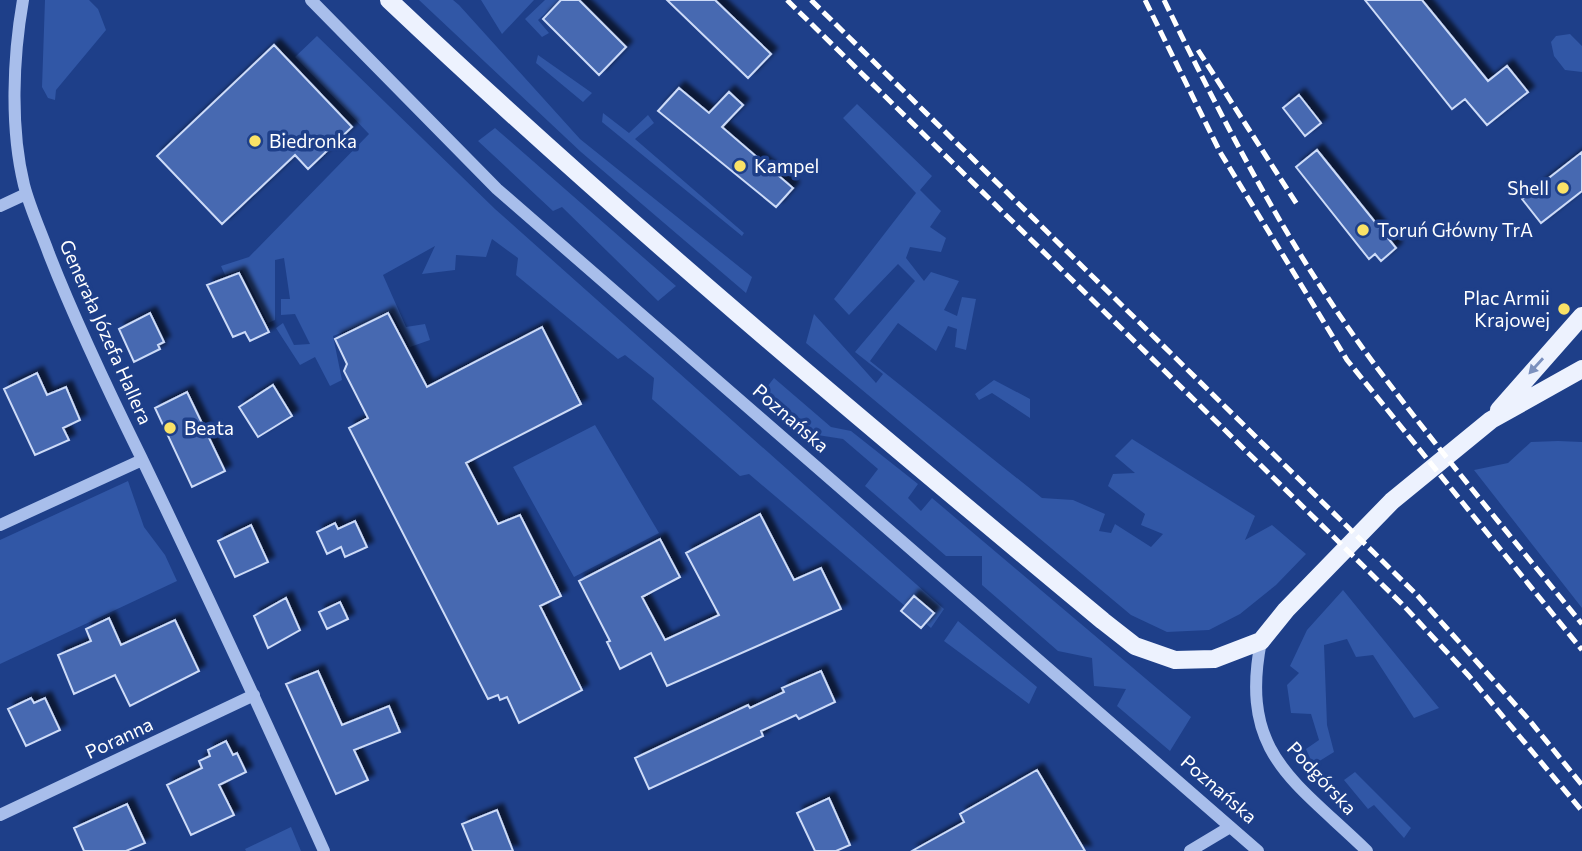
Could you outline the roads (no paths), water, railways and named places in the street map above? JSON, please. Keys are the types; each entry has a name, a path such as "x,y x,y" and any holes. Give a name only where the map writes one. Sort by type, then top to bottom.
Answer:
{"main road":[{"path":"389,0 500,106 800,368 1135,646 1160,657 1190,661 1233,654 1261,641 1286,610 1392,501 1491,421 1582,369"},
{"path":"1491,421 1582,316"}],"street":[{"name":"Generała Józefa Hallera","path":"23,0 18,49 17,118 26,194 63,288 254,695 324,851"},
{"name":"Poznańska","path":"311,0 497,189 1258,851"},
{"path":"0,206 26,194"},
{"path":"0,524 142,460"},
{"name":"Podgórska","path":"1261,641 1256,671 1256,708 1267,745 1289,775 1367,851"},
{"name":"Poranna","path":"0,815 254,695"},
{"path":"1190,851 1230,827"}],"railway":[{"path":"787,0 1404,606 1469,676 1582,811"},
{"path":"811,0 1417,595 1530,721 1582,785"},
{"path":"1145,0 1220,152 1347,360 1582,650"},
{"path":"1164,0 1256,180 1335,309 1417,420 1582,624"},
{"path":"1198,50 1298,206"}],"place":[{"name":"Biedronka","path":"255,141"},
{"name":"Kampel","path":"740,166"},
{"name":"Shell","path":"1563,188"},
{"name":"Toruń Główny TrA","path":"1363,230"},
{"name":"Plac Armii Krajowej","path":"1564,309"},
{"name":"Beata","path":"170,428"}]}
